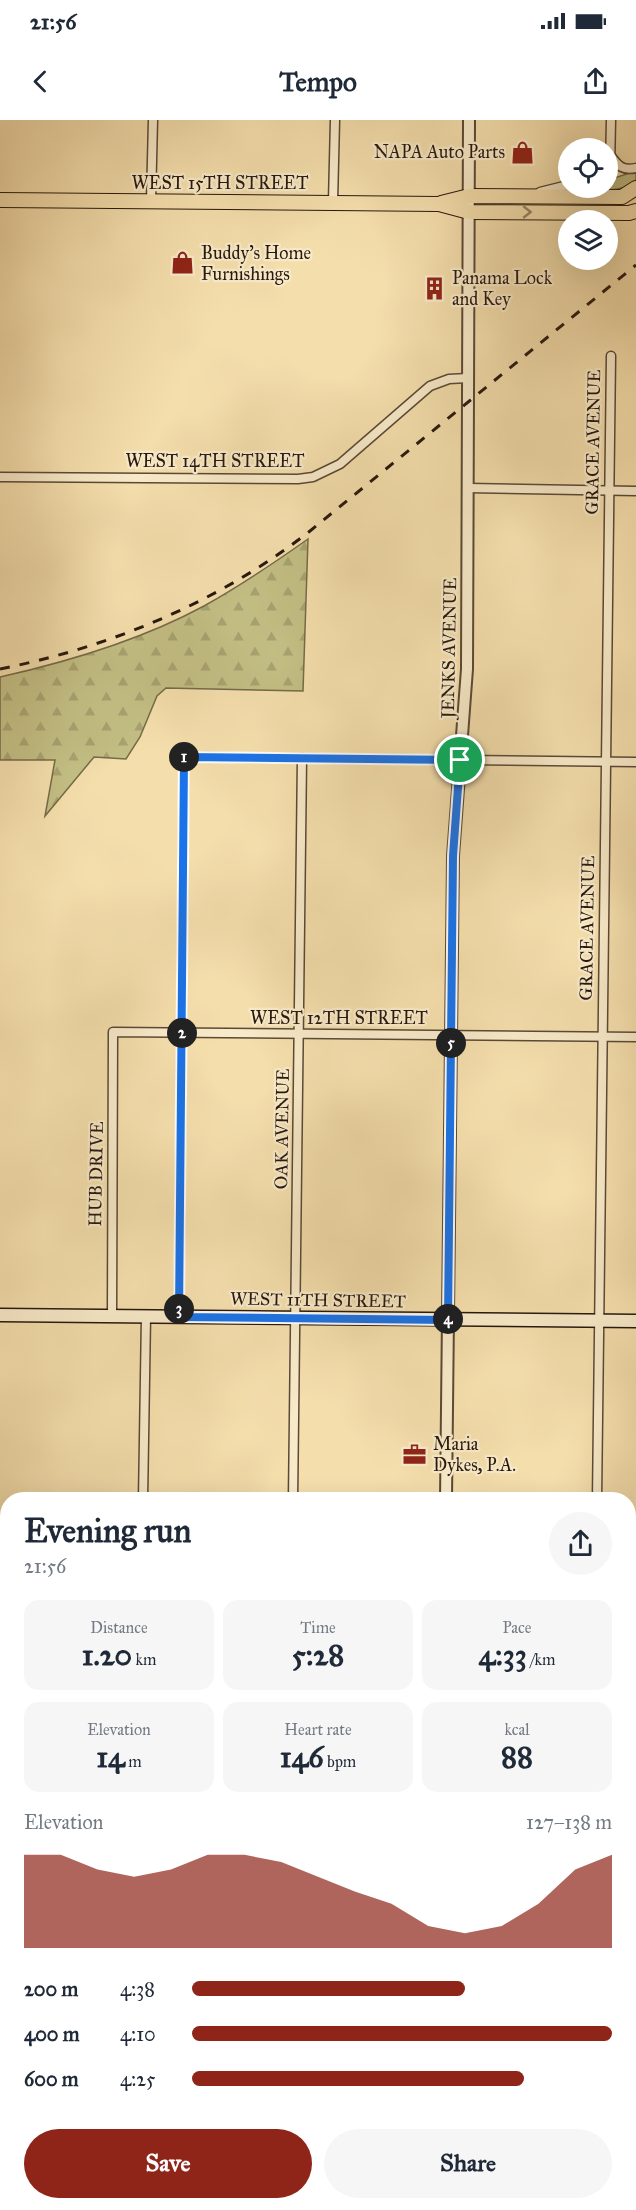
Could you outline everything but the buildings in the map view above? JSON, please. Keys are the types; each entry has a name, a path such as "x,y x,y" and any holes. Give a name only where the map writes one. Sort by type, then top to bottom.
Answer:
{"highway":[{"name":"WEST 15TH STREET","path":"439,204 468,196 622,197 636,188"},
{"name":"WEST 15TH STREET","path":"0,200 439,204 468,212 632,212"}],"main road":[{"name":"WEST 11TH STREET","path":"0,1315 636,1321"}],"street":[{"path":"151,201 153,120"},
{"path":"333,202 334,120"},
{"name":"JENKS AVENUE","path":"446,1492 453,856 467,669 469,120"},
{"path":"611,120 611,138"},
{"path":"618,165 628,169 636,168"},
{"path":"520,196 558,187"},
{"name":"GRACE AVENUE","path":"597,1492 610,356"},
{"name":"WEST 14TH STREET","path":"0,477 298,479 313,477 340,464 430,386 450,379 468,378"},
{"path":"468,488 636,491"},
{"path":"179,1317 184,757 636,762"},
{"name":"OAK AVENUE","path":"293,1492 302,758"},
{"name":"WEST 12TH STREET","path":"113,1032 636,1037"},
{"name":"HUB DRIVE","path":"112,1316 113,1032"},
{"path":"142,1492 146,1316"}],"green space":[{"path":"636,171 636,183 618,189 618,177"},
{"path":"308,539 303,691 166,688 157,696 140,737 126,759 94,757 45,816 55,760 0,760 0,677 104,648 156,629 204,606"}],"railway":[{"path":"0,669 42,660 123,634 202,600 240,579 310,531 636,265"}],"place":[{"name":"NAPA Auto Parts","path":"523,152"},
{"name":"Buddy's Home Furnishings","path":"183,263"},
{"name":"Panama Lock and Key","path":"434,288"},
{"name":"Maria Dykes, P.A.","path":"415,1454"}],"route":[{"path":"184,757 460,760 453,856 448,1320 179,1317 184,757"}]}
